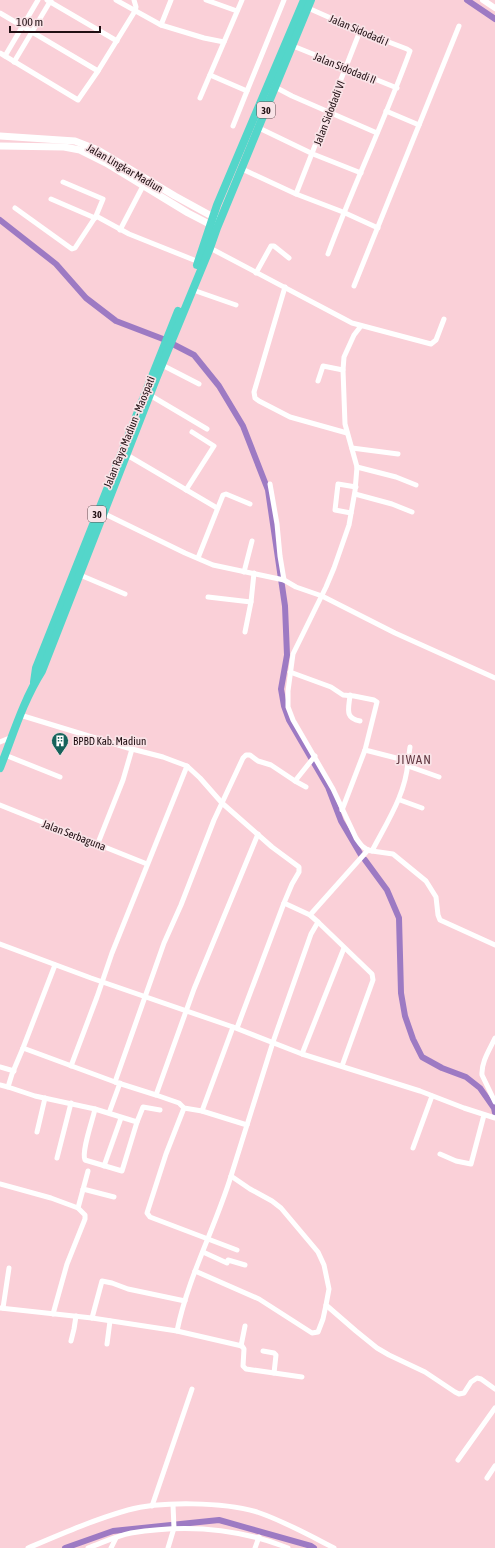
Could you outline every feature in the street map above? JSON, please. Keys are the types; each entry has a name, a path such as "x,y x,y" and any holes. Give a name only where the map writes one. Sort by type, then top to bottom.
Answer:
{"highway":[{"name":"30","path":"215,222 304,0"},
{"name":"30","path":"215,222 242,169 310,4"},
{"name":"Jalan Raya Madiun - Maospati","path":"0,768 33,685 36,668 80,575 105,514 148,394 162,365 169,340 193,290 210,248 215,222"},
{"name":"Jalan Raya Madiun - Maospati","path":"64,607 215,222"}],"main road":[{"name":"Jalan Lingkar Madiun","path":"0,136 74,140 86,145 215,222"},
{"path":"32,138 32,147"},
{"name":"Jalan Lingkar Madiun","path":"0,146 64,147 80,150 106,163 188,213 215,222"}],"street":[{"path":"38,0 2,54 78,100 135,12 136,7 134,0"},
{"path":"116,0 135,12 161,25 204,38 224,42"},
{"path":"161,25 171,0"},
{"path":"206,0 237,12"},
{"path":"200,98 242,0"},
{"path":"233,126 284,0"},
{"path":"483,0 495,8"},
{"path":"14,62 49,1 117,41"},
{"name":"Jalan Sidodadi I","path":"310,4 360,31 410,51 397,88"},
{"path":"0,13 98,71"},
{"path":"354,286 459,26"},
{"name":"Jalan Sidodadi VI","path":"296,194 313,154 360,31"},
{"name":"Jalan Sidodadi II","path":"293,46 397,88"},
{"path":"210,75 246,92"},
{"path":"275,87 292,96 377,133"},
{"path":"328,254 343,212 397,88"},
{"path":"386,111 419,125"},
{"path":"259,128 313,154 361,173"},
{"path":"242,169 296,194 343,212 378,228"},
{"path":"16,208 72,249 75,248 95,217 103,198 63,182"},
{"path":"120,230 143,186"},
{"path":"51,199 95,217 120,230 199,262"},
{"path":"256,273 271,246 274,246 289,258"},
{"path":"210,248 361,326 431,344 436,340 444,319"},
{"path":"286,287 254,392 255,398 258,401 290,417 347,434"},
{"path":"193,290 236,305"},
{"path":"361,326 354,335 344,357 343,370 344,414 347,434 357,467 355,494 346,536 334,568 292,658 288,691 288,707 293,720 315,756 356,838 361,845 370,851 393,854 426,881 436,897 440,920 495,945"},
{"path":"162,365 198,384"},
{"path":"318,381 323,366 343,370"},
{"path":"148,394 208,429"},
{"path":"186,490 214,446 192,432"},
{"path":"352,448 398,454"},
{"path":"127,455 217,508"},
{"path":"357,467 396,477 416,485"},
{"path":"270,484 277,524 283,580"},
{"path":"351,513 335,510 338,484 356,487"},
{"path":"198,558 222,495 224,494 250,504"},
{"path":"355,494 392,504 412,512"},
{"path":"105,514 222,568 254,573 283,580 322,596 395,633 495,678"},
{"path":"244,572 252,541"},
{"path":"245,632 251,602 254,573"},
{"path":"80,575 125,594"},
{"path":"208,597 251,602"},
{"path":"290,672 331,687 343,695 350,695 377,702 365,750 342,810"},
{"path":"350,695 348,710 349,715 354,720 360,721"},
{"path":"20,715 169,759 187,766 222,803 299,867 299,872 284,903 202,1111"},
{"path":"0,742 12,737"},
{"path":"310,916 370,851 400,800 404,786 410,747"},
{"path":"98,843 121,786 132,749"},
{"path":"365,750 408,764 439,777"},
{"path":"5,755 60,777"},
{"path":"109,1113 144,996 164,943 222,803 243,758 246,755 250,755 258,761 271,765 306,787"},
{"path":"295,781 315,756"},
{"path":"71,1066 97,997 101,981 137,887 187,766"},
{"path":"400,800 422,808"},
{"name":"Jalan Serbaguna","path":"0,805 98,843 147,864"},
{"path":"156,1095 228,904 258,834"},
{"path":"284,903 310,916 318,922 372,974 373,980 342,1066"},
{"path":"177,1331 185,1301 223,1202 272,1042 311,934 318,922"},
{"path":"0,944 55,965 235,1027 302,1054 495,1118"},
{"path":"302,1054 344,948"},
{"path":"8,1087 55,965"},
{"path":"495,1038 482,1066 482,1076 495,1102"},
{"path":"23,1048 179,1103 184,1108 202,1111 247,1125"},
{"path":"0,1067 14,1071"},
{"path":"0,1085 45,1098 96,1109 137,1122"},
{"path":"413,1148 432,1096"},
{"path":"36,1132 45,1098"},
{"path":"57,1158 71,1103"},
{"path":"96,1109 84,1158 122,1171 143,1106 160,1110"},
{"path":"184,1108 166,1154 147,1213 150,1216 237,1250"},
{"path":"440,1154 456,1161 471,1164 487,1116"},
{"path":"104,1166 121,1118"},
{"path":"78,1208 88,1171"},
{"path":"196,1271 258,1299 312,1333 318,1332 324,1319 329,1289 324,1265 318,1252 281,1208 231,1176"},
{"path":"0,1184 51,1198 78,1208 85,1215 85,1219 67,1264 53,1314"},
{"path":"83,1189 114,1197"},
{"path":"203,1252 227,1262 228,1260 245,1265"},
{"path":"9,1268 2,1308 92,1318 177,1331 241,1346"},
{"path":"92,1318 102,1281 128,1289 185,1301"},
{"path":"326,1305 377,1348 425,1372 454,1392 459,1394 464,1393 471,1382 477,1378 495,1389"},
{"path":"71,1341 76,1316"},
{"path":"107,1344 110,1321"},
{"path":"245,1326 241,1346 244,1349 244,1368 302,1377"},
{"path":"263,1351 274,1353 276,1355 274,1373"},
{"path":"152,1506 192,1389"},
{"path":"458,1460 495,1408"},
{"path":"487,1478 495,1466"},
{"path":"28,1548 74,1529 128,1510 152,1506 216,1504 257,1512 334,1548"},
{"path":"168,1548 174,1526 174,1505"},
{"path":"88,1548 131,1533 174,1526 210,1528 259,1537 288,1548"},
{"path":"255,1548 259,1537"},
{"path":"112,1548 116,1538"}],"waterway":[{"path":"467,0 495,19"},
{"path":"0,220 56,264 86,298 116,321 163,339 194,355 219,386 243,426 268,490 285,606 287,655 281,689 284,706 289,720 328,787 341,821 361,855"},
{"path":"365,860 387,890 399,918 401,993 405,1016 413,1039 422,1057 442,1068 466,1077 480,1088 494,1108 495,1113"},
{"path":"65,1548 113,1531 219,1520 314,1548"}],"place":[{"name":"BPBD Kab. Madiun","path":"60,756"}],"district":[{"name":"JIWAN","path":"414,759"}]}
